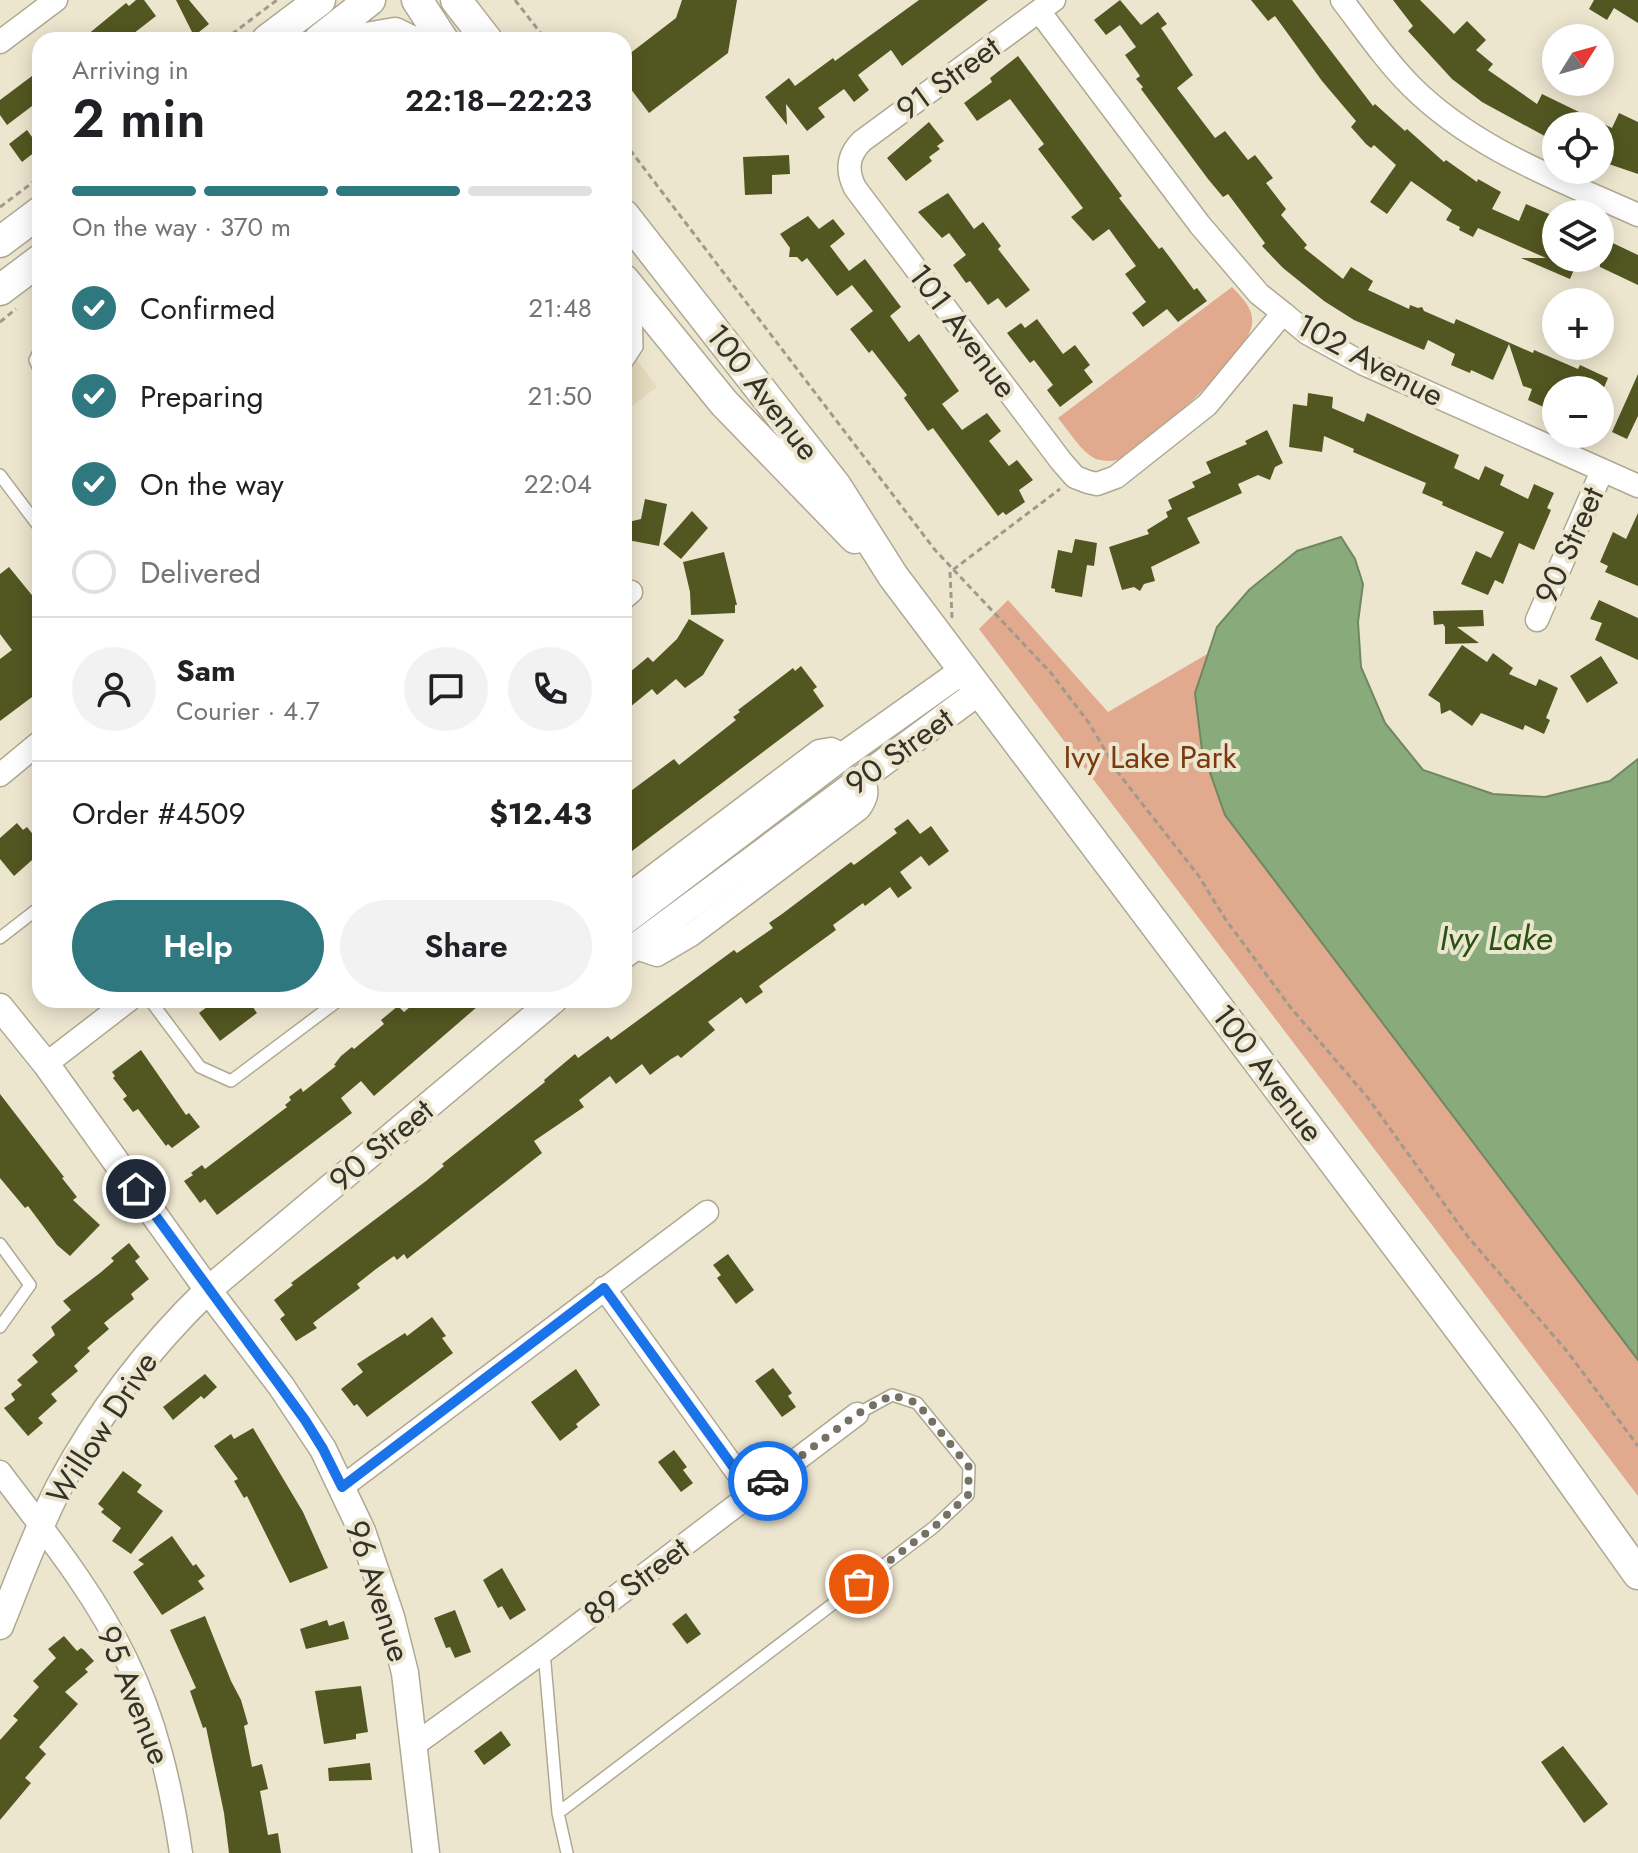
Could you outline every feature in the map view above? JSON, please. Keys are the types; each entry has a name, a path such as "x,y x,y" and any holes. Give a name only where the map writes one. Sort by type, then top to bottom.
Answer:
{"main road":[{"path":"278,32 320,0"},
{"path":"329,32 370,0"},
{"path":"417,0 438,32"},
{"path":"456,0 481,32"},
{"path":"0,242 32,218"},
{"name":"100 Avenue","path":"632,225 836,486 893,576 1529,1421 1638,1574"},
{"path":"0,290 32,266"},
{"name":"100 Avenue","path":"632,290 724,403 893,576"}],"street":[{"path":"0,42 56,0"},
{"path":"1342,0 1412,87 1466,131 1508,157 1638,215"},
{"name":"91 Street","path":"850,161 854,149 862,141 1047,6"},
{"name":"102 Avenue","path":"1047,6 1200,225 1259,294 1307,333 1364,364 1638,486"},
{"name":"101 Avenue","path":"850,161 849,176 855,188 1075,477"},
{"path":"1075,477 1097,484 1116,477 1198,414 1283,313"},
{"name":"90 Street","path":"1537,620 1602,471"},
{"name":"90 Street","path":"632,938 844,755 973,680"},
{"name":"90 Street","path":"632,938 863,777 973,680"},
{"path":"0,775 32,749"},
{"path":"632,892 819,751 831,749 844,755"},
{"name":"96 Avenue","path":"0,1007 46,1064 323,1449 362,1531 391,1617 405,1673 426,1853"},
{"path":"46,1064 119,1008"},
{"name":"90 Street","path":"208,1290 544,1008"},
{"path":"342,1487 707,1212"},
{"path":"604,1288 752,1493"},
{"name":"Willow Drive","path":"0,1626 41,1527 71,1466 115,1396 156,1343 208,1290"},
{"name":"89 Street","path":"414,1745 544,1651 857,1414"},
{"name":"95 Avenue","path":"0,1472 94,1602 127,1660 143,1698 167,1773 181,1853"}],"lane":[{"path":"632,305 637,347 632,355"},
{"path":"0,475 32,514"},
{"path":"844,755 863,777"},
{"path":"0,938 32,913"},
{"path":"156,1008 200,1067 231,1081 328,1008"},
{"path":"0,1244 30,1285 0,1327"},
{"path":"558,1813 934,1527 968,1495 969,1467 917,1403 892,1395 857,1414"},
{"path":"544,1651 558,1813 567,1853"}],"path":[{"path":"235,32 277,0"},
{"path":"515,0 540,32"},
{"path":"632,153 915,525 1051,673 1089,723 1119,774 1198,875 1226,920 1291,1008 1368,1098 1468,1237 1566,1350 1638,1446"},
{"path":"0,207 32,183"},
{"path":"937,633 954,615 950,572 1075,477"}],"shaded area":[{"path":"632,354 657,387 632,406"}],"green space":[{"path":"1232,287 1249,308 1252,324 1247,338 1217,376 1152,436 1120,459 1099,460 1085,451 1058,418"},
{"name":"Ivy Lake Park","path":"1008,600 1108,712 1209,653 1210,773 1306,921 1638,1360 1638,1496 979,629"}],"water":[{"name":"Ivy Lake","path":"1341,537 1355,559 1363,584 1358,622 1361,667 1385,723 1423,770 1493,794 1545,797 1610,781 1638,759 1638,1360 1225,815 1202,750 1195,693 1217,627 1249,590 1297,551"}],"building":[{"path":"136,0 144,0 156,16 135,32 91,32 126,3 129,6"},
{"path":"176,0 189,0 209,24 199,32 192,32"},
{"path":"682,0 737,0 728,53 649,113 632,91 632,52 676,18"},
{"path":"919,0 988,0 902,66 891,50 858,75 869,90 854,102 844,89 818,108 825,117 807,131 786,104 787,125 765,97 789,78 795,86 833,58 835,61"},
{"path":"1120,0 1141,25 1158,12 1167,24 1161,28 1193,75 1177,88 1215,138 1225,131 1248,160 1255,155 1273,178 1266,183 1286,209 1281,215 1307,245 1304,248 1343,279 1351,267 1373,281 1368,290 1409,309 1410,305 1422,307 1424,311 1454,324 1456,319 1533,353 1534,350 1542,353 1542,360 1557,360 1578,369 1580,365 1604,376 1542,376 1542,406 1528,400 1532,389 1523,386 1509,344 1493,380 1451,365 1455,354 1428,340 1424,350 1354,320 1324,301 1283,268 1262,246 1265,243 1228,194 1223,197 1208,179 1141,89 1143,87 1136,79 1140,76 1125,55 1136,47 1120,25 1106,35 1094,20"},
{"path":"1251,0 1292,0 1373,106 1375,104 1405,131 1407,129 1444,162 1446,160 1477,182 1478,179 1501,192 1492,209 1519,221 1526,204 1542,211 1542,256 1478,228 1473,237 1459,230 1460,227 1446,220 1452,210 1411,181 1387,214 1370,202 1396,165 1374,145 1371,148 1366,144 1351,127 1356,121 1322,81 1275,16 1268,21"},
{"path":"1393,0 1420,0 1454,34 1467,21 1486,40 1476,50 1493,64 1488,70 1537,104 1542,94 1579,112 1542,112 1542,135 1482,102 1452,79 1408,31 1413,26"},
{"path":"1594,0 1638,0 1638,23 1614,8 1607,20 1589,9"},
{"path":"1018,56 1122,196 1119,198 1194,290 1197,288 1207,301 1178,322 1167,309 1143,327 1132,313 1146,302 1125,274 1136,266 1109,229 1093,241 1071,217 1083,208 1038,149 1044,144 1010,99 977,121 964,103 992,82 990,78"},
{"path":"32,76 32,106 7,125 0,115 0,100"},
{"path":"1619,113 1638,122 1638,174 1614,166 1614,124"},
{"path":"929,122 944,141 937,146 940,149 929,157 932,161 906,181 887,158"},
{"path":"27,130 32,137 32,154 22,162 9,144"},
{"path":"789,155 790,174 772,175 772,194 745,195 743,157"},
{"path":"948,193 974,229 983,222 1001,246 998,249 1030,290 1006,308 998,298 988,305 970,281 966,283 953,265 966,255 949,233 942,238 918,212"},
{"path":"808,216 819,229 833,219 845,234 830,246 849,271 865,259 901,307 890,316 909,342 919,334 959,391 942,404 962,430 987,413 1001,431 989,441 1009,466 1017,460 1033,480 1019,490 1025,502 1006,515 1003,512 998,516 933,428 928,431 904,398 907,395 872,350 869,353 850,329 873,311 852,285 837,296 807,258 802,262 797,257 789,257 790,248 780,234"},
{"path":"1614,244 1638,255 1638,285 1611,272 1614,272"},
{"path":"1521,258 1542,258 1542,267"},
{"path":"1554,272 1573,272 1570,279"},
{"path":"1037,319 1063,354 1075,345 1090,365 1084,370 1093,382 1060,407 1047,390 1053,385 1034,360 1030,363 1007,333 1021,323 1025,328"},
{"path":"1638,374 1638,416 1627,439 1614,433"},
{"path":"1308,393 1333,397 1332,408 1364,422 1367,413 1459,455 1454,468 1479,480 1485,466 1504,475 1500,485 1528,499 1534,484 1554,493 1547,508 1551,510 1534,550 1519,543 1503,584 1495,580 1488,595 1461,584 1476,551 1491,558 1504,532 1422,493 1426,483 1324,436 1322,452 1289,447 1293,404 1307,406"},
{"path":"1267,430 1283,463 1275,467 1270,480 1258,475 1238,484 1242,493 1187,518 1200,543 1151,567 1155,581 1144,584 1140,591 1134,587 1122,590 1109,547 1149,534 1147,530 1168,517 1166,512 1172,509 1168,500 1195,487 1192,482 1211,473 1206,462 1247,444 1245,441"},
{"path":"645,499 667,504 659,546 632,541 632,521 641,519"},
{"path":"692,511 708,528 681,559 663,544"},
{"path":"1638,513 1638,586 1605,572 1608,566 1600,562 1613,532 1626,539"},
{"path":"1075,539 1097,543 1094,566 1087,565 1082,597 1055,592 1051,588 1058,550 1072,553"},
{"path":"724,552 737,605 735,613 691,615 690,592 683,562"},
{"path":"9,567 32,595 32,697 0,721 0,659 12,650 0,634 0,574"},
{"path":"1599,600 1638,618 1638,660 1595,640 1602,623 1590,619"},
{"path":"1483,610 1484,626 1457,627 1479,643 1445,644 1445,627 1443,624 1434,625 1433,611"},
{"path":"689,619 724,640 703,675 685,688 676,679 657,695 652,689 632,705 632,670 648,657 653,662 677,639"},
{"path":"1462,645 1487,662 1493,653 1513,668 1509,674 1536,686 1539,679 1558,688 1546,718 1550,720 1544,734 1525,725 1523,730 1481,713 1472,726 1450,710 1441,714 1440,703 1428,695"},
{"path":"1601,656 1618,683 1587,703 1570,676"},
{"path":"801,666 817,687 813,690 824,706 632,851 632,790 674,759 679,765 736,720 733,717 740,712 738,710 793,668 795,671"},
{"path":"908,819 920,834 931,826 949,851 929,866 921,856 900,872 912,888 898,898 890,887 833,925 836,930 759,986 763,992 746,1004 741,997 708,1022 715,1030 681,1058 678,1055 650,1075 642,1064 616,1084 610,1076 579,1100 584,1107 534,1141 542,1153 407,1259 404,1254 397,1260 394,1256 376,1269 357,1284 360,1288 313,1323 317,1328 296,1341 280,1319 285,1315 274,1300 293,1285 291,1283 426,1181 444,1166 442,1164 545,1082 575,1054 578,1058 608,1036 611,1040 734,950 737,953 773,928 769,923 851,862 854,865 897,833 894,829"},
{"path":"17,823 23,830 27,827 32,833 32,860 14,876 0,859 0,838"},
{"path":"206,1008 254,1008 257,1013 220,1041 199,1013"},
{"path":"396,1008 404,1012 409,1008 476,1008 374,1096 361,1081 341,1098 352,1113 217,1215 205,1199 200,1203 184,1181 193,1175 191,1173 202,1165 205,1169 287,1107 285,1105 291,1100 289,1097 301,1088 303,1092 336,1066 341,1056 384,1024 381,1020"},
{"path":"141,1050 186,1115 189,1113 200,1127 172,1148 168,1144 166,1146 138,1109 133,1112 123,1099 127,1096 113,1078 112,1072"},
{"path":"0,1094 64,1177 77,1197 73,1200 100,1225 70,1256 0,1178"},
{"path":"129,1243 140,1257 135,1261 149,1279 131,1294 134,1299 104,1323 109,1329 87,1348 90,1351 74,1366 78,1371 51,1394 57,1401 38,1418 43,1423 28,1436 4,1408 15,1400 11,1394 22,1385 17,1380 38,1362 32,1355 55,1335 51,1327 71,1310 63,1301 114,1261 111,1258"},
{"path":"728,1254 754,1290 736,1304 717,1278 721,1275 713,1265"},
{"path":"432,1317 446,1336 442,1338 453,1353 367,1417 341,1389 363,1372 357,1364 405,1333 407,1336"},
{"path":"773,1368 792,1393 788,1396 796,1407 782,1417 755,1381"},
{"path":"576,1369 600,1405 560,1441 531,1402"},
{"path":"205,1374 217,1387 204,1399 201,1396 173,1420 163,1407"},
{"path":"253,1428 303,1512 328,1568 290,1583 247,1496 244,1498 234,1481 238,1479 214,1446 231,1434 234,1439"},
{"path":"674,1450 687,1467 683,1470 693,1483 681,1492 658,1462"},
{"path":"123,1471 142,1485 137,1492 163,1511 131,1554 112,1541 121,1528 101,1512 104,1509 98,1504"},
{"path":"172,1536 193,1566 196,1564 205,1576 198,1581 204,1589 162,1615 133,1572 144,1564 138,1560"},
{"path":"502,1568 526,1610 510,1620 502,1606 498,1608 483,1580"},
{"path":"455,1610 471,1652 455,1658 450,1647 446,1648 434,1618"},
{"path":"686,1613 701,1634 687,1644 672,1624"},
{"path":"205,1616 241,1700 248,1724 244,1726 252,1767 262,1764 268,1789 260,1791 268,1835 278,1833 281,1853 229,1853 206,1727 203,1728 190,1691 196,1688 170,1630"},
{"path":"327,1620 329,1626 344,1621 349,1639 306,1649 300,1629"},
{"path":"64,1636 77,1651 81,1648 94,1661 85,1669 88,1672 65,1692 78,1704 39,1747 46,1754 25,1778 31,1783 0,1820 0,1740 18,1720 13,1716 39,1687 33,1681 56,1658 48,1649"},
{"path":"361,1686 368,1732 356,1734 356,1739 324,1744 315,1691"},
{"path":"501,1731 511,1745 484,1765 474,1751"},
{"path":"1563,1746 1608,1804 1584,1823 1541,1762"},
{"path":"370,1763 372,1780 329,1781 328,1768"}],"way so far":[{"path":"768,1481 857,1414 892,1395 917,1403 969,1467 968,1495 934,1527 859,1584"}],"route":[{"path":"136,1189 305,1420 342,1487 604,1288 752,1493 768,1481"}]}
